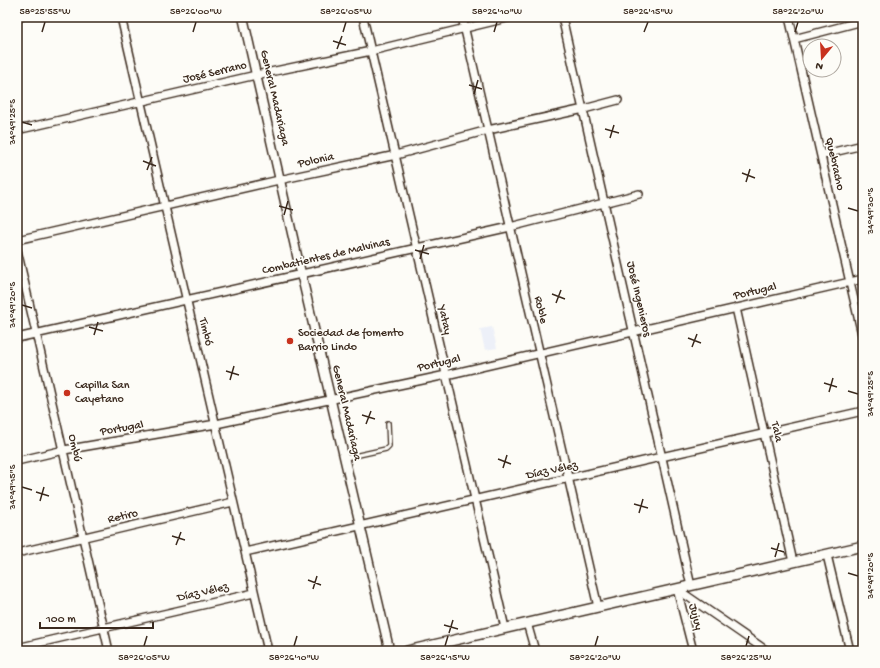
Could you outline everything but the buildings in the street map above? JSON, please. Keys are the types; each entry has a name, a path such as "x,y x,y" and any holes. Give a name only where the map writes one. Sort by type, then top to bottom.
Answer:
{"main road":[{"path":"407,651 863,546"}],"street":[{"name":"Timbó","path":"121,17 268,651"},
{"name":"General Madariaga","path":"243,17 279,180 388,644 386,651"},
{"name":"Yatay","path":"363,17 506,628"},
{"name":"Roble","path":"462,17 538,353 569,479 598,608"},
{"name":"José Serrano","path":"17,130 256,75 371,51 511,17"},
{"name":"José Ingenieros","path":"562,17 691,586"},
{"name":"Quebracho","path":"789,17 863,339"},
{"path":"794,39 863,21"},
{"name":"Polonia","path":"17,240 279,180 396,156 488,130 618,100"},
{"path":"821,155 863,145"},
{"name":"Combatientes de Malvinas","path":"17,338 510,227 639,194"},
{"name":"Ombú","path":"17,250 109,651"},
{"name":"Portugal","path":"17,461 64,450 216,424 446,375 863,278"},
{"name":"Tala","path":"736,308 793,562"},
{"name":"Díaz Vélez","path":"245,552 863,411"},
{"name":"Retiro","path":"17,553 233,502"},
{"path":"827,555 850,651"},
{"path":"677,589 767,651"},
{"name":"Jujuy","path":"677,589 693,651"},
{"name":"Díaz Vélez","path":"17,648 254,593"},
{"path":"527,623 535,651"}],"lane":[{"path":"344,458 386,449 389,446 388,423"}],"shaded area":[{"path":"492,327 497,348 485,350 480,329"}],"place":[{"name":"Sociedad de fomento Barrio Lindo","path":"290,341"},
{"name":"Capilla San Cayetano","path":"67,393"}]}
